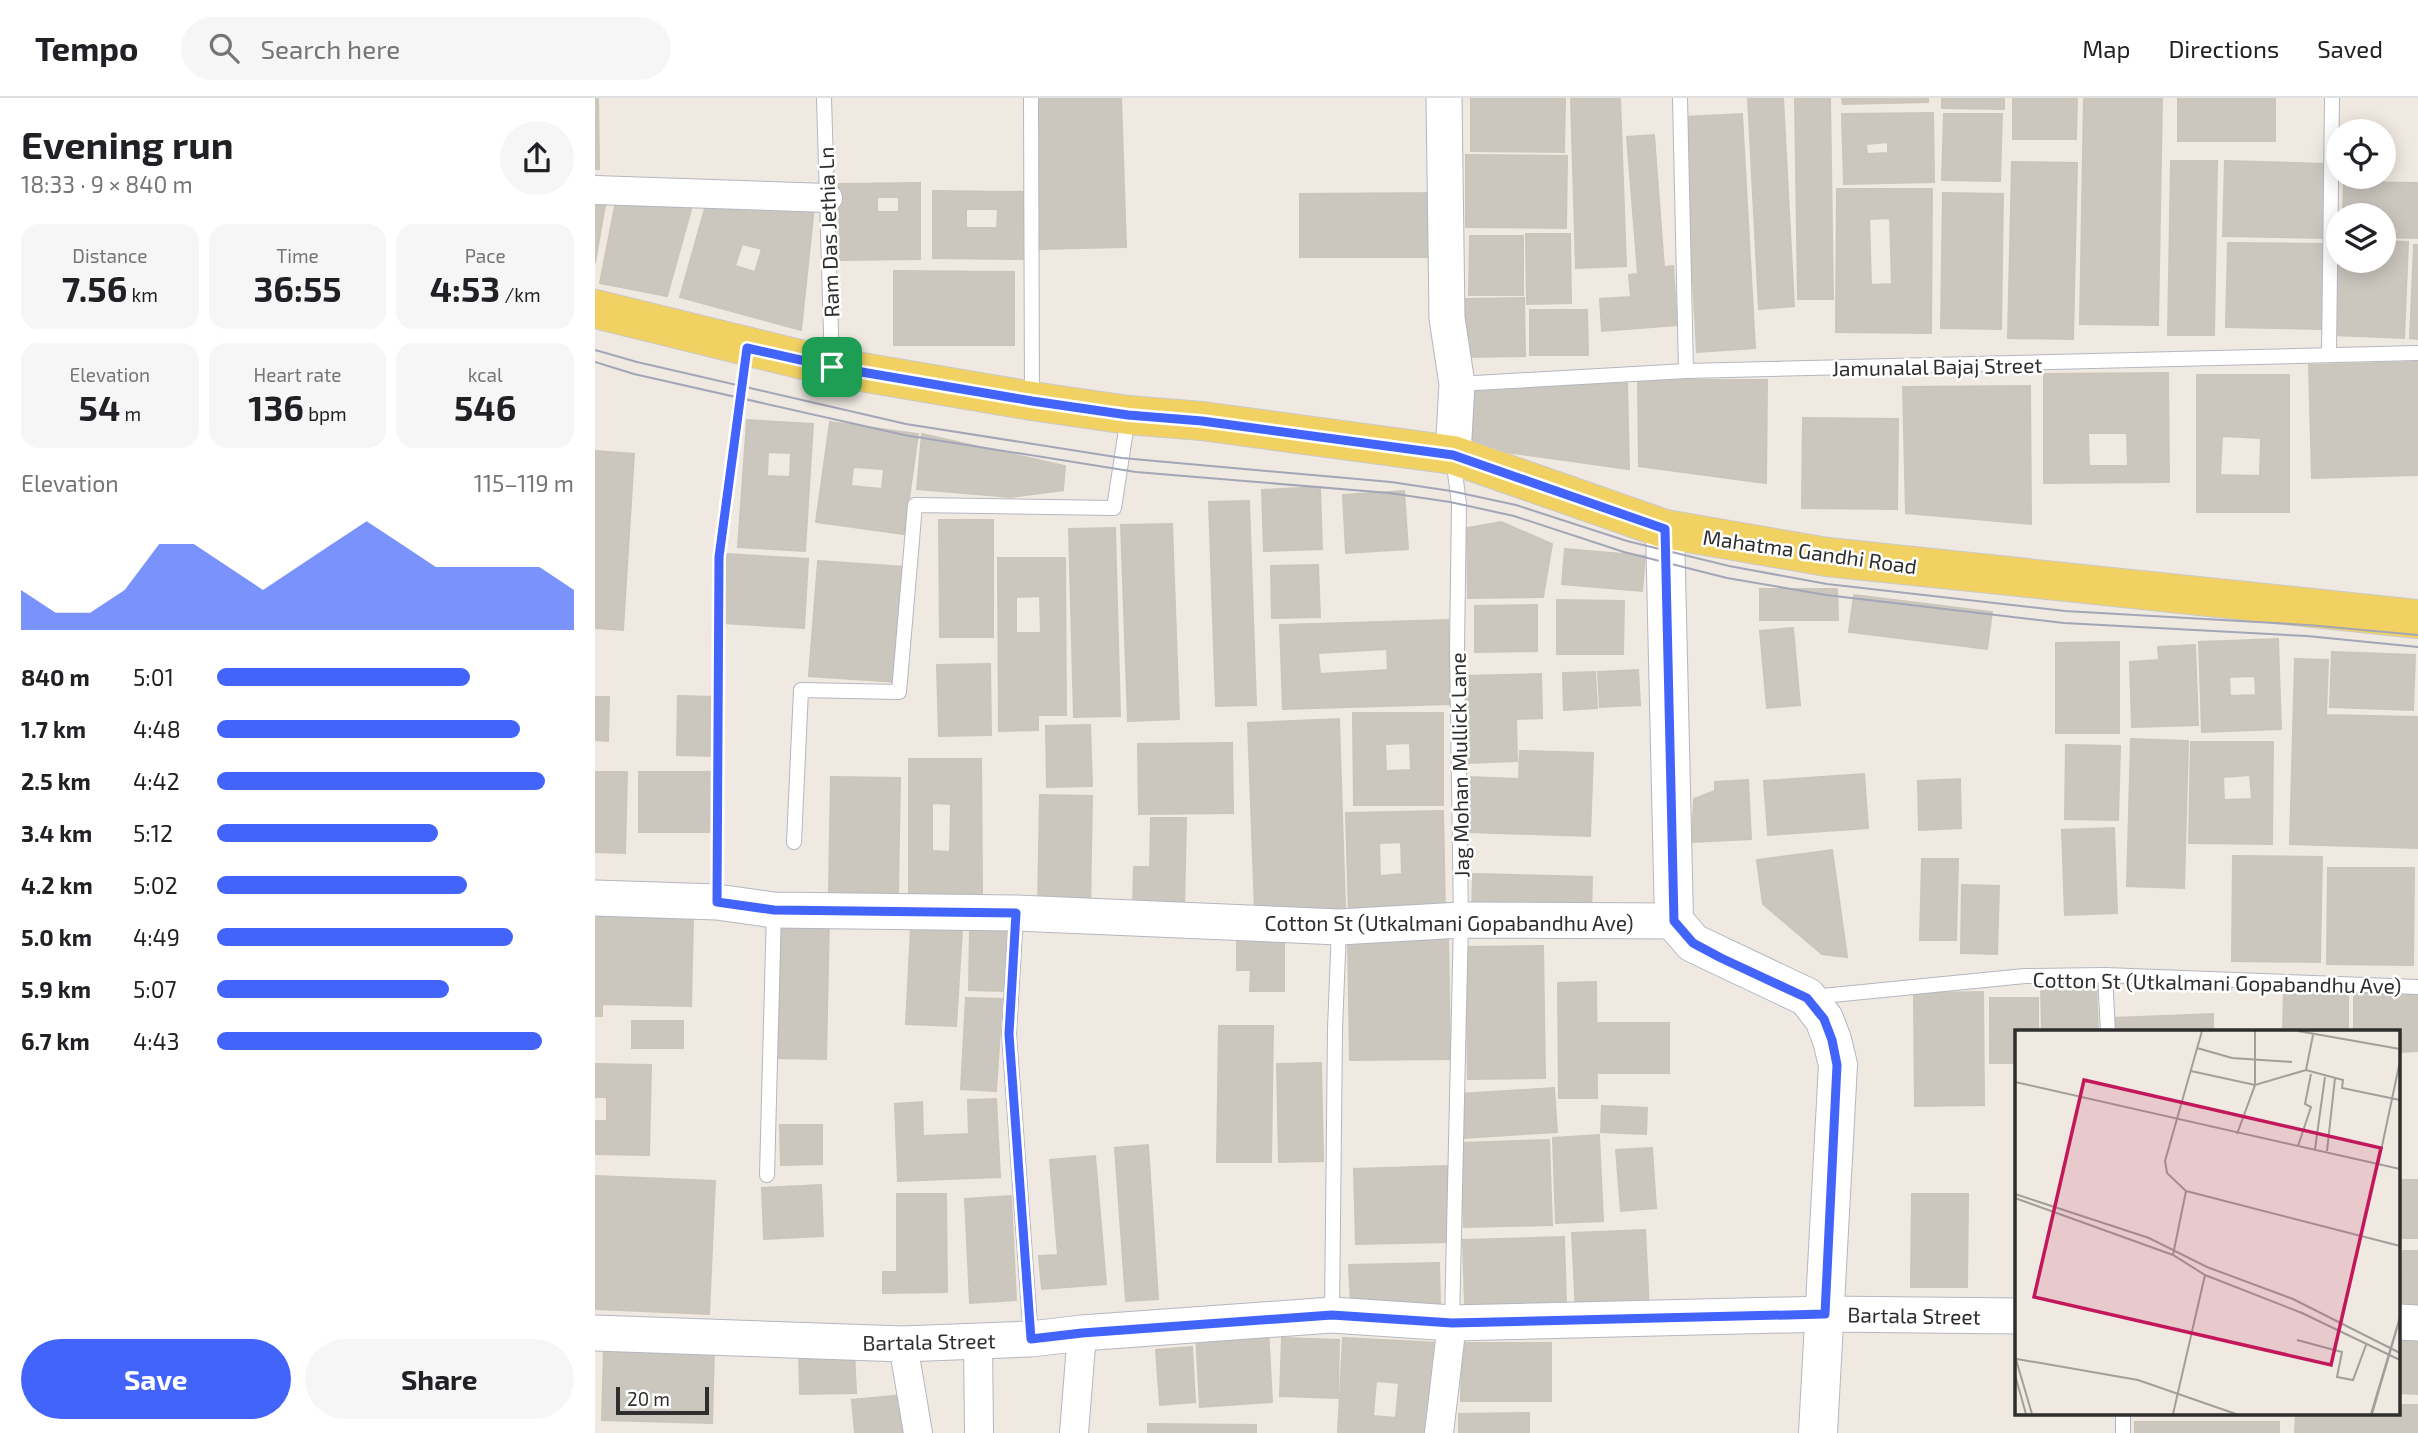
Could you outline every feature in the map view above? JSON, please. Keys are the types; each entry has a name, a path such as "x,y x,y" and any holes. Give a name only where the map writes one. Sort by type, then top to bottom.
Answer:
{"main road":[{"name":"Mahatma Gandhi Road","path":"595,309 832,367 1128,415 1202,421 1453,455 1665,529 1827,557 2418,619"},
{"path":"1665,529 1674,921 1693,943 1807,998 1824,1019 1837,1065 1818,1433"}],"street":[{"name":"Jag Mohan Mullick Lane","path":"1444,98 1447,318 1457,384 1453,455"},
{"path":"595,190 828,198"},
{"name":"Cotton St (Utkalmani Gopabandhu Ave)","path":"595,898 717,902 774,910 1016,913 1339,927 1461,920 1674,921"},
{"name":"Bartala Street","path":"595,1334 903,1345 1031,1339 1332,1315 1452,1323 1825,1314 2015,1316"},
{"name":"Jag Mohan Mullick Lane","path":"1439,1433 1452,1323"},
{"path":"1074,1433 1082,1333"},
{"path":"978,1341 979,1433"},
{"path":"903,1345 918,1433"}],"lane":[{"name":"Ram Das Jethia Ln","path":"824,98 832,367"},
{"path":"1031,98 1032,401"},
{"path":"1679,98 1686,371"},
{"path":"2329,355 2332,98"},
{"name":"Jamunalal Bajaj Street","path":"1457,384 1686,371 1937,367 2418,353"},
{"path":"794,842 801,690 899,692 915,505 1114,509 1128,415"},
{"name":"Jag Mohan Mullick Lane","path":"1452,1323 1461,920 1457,650 1459,504 1453,455"},
{"path":"767,1175 774,910"},
{"path":"1016,913 1009,1034 1031,1339"},
{"path":"1332,1315 1335,1029 1339,927"},
{"path":"2105,975 2108,1030"},
{"name":"Cotton St (Utkalmani Gopabandhu Ave)","path":"1807,998 2025,976 2105,975 2418,986"}],"path":[{"path":"717,902 719,557 747,348"}],"building":[{"path":"595,98 598,98 599,169 595,169"},
{"path":"1035,98 1121,98 1126,247 1039,249"},
{"path":"1471,98 1565,98 1564,152 1471,151"},
{"path":"1571,98 1620,98 1626,266 1576,268"},
{"path":"1748,98 1783,98 1794,306 1759,309"},
{"path":"1795,98 1830,98 1833,299 1798,299"},
{"path":"1842,98 1928,98 1928,102 1843,104"},
{"path":"1942,98 2004,98 2004,109 1942,108"},
{"path":"2013,98 2077,98 2076,139 2013,139"},
{"path":"2084,98 2162,98 2158,325 2080,324"},
{"path":"2178,98 2275,98 2275,141 2178,141"},
{"path":"1933,113 1934,182 1844,184 1842,114","holes":["1888,142 1888,153 1867,154 1866,144"]},
{"path":"1742,114 1755,348 1697,352 1684,117"},
{"path":"1944,114 2002,114 2000,181 1942,180"},
{"path":"1654,135 1664,267 1673,266 1677,325 1602,331 1600,299 1631,297 1629,275 1638,274 1627,137"},
{"path":"1466,155 1567,156 1566,228 1466,227"},
{"path":"2171,161 2217,161 2214,335 2168,335"},
{"path":"2225,161 2326,164 2325,238 2223,236"},
{"path":"2012,162 2077,163 2073,339 2008,338"},
{"path":"920,183 920,259 840,260 839,184","holes":["877,197 899,197 899,212 877,212"]},
{"path":"2396,183 2418,183 2418,238 2396,237 2396,203 2343,203 2344,189 2396,189"},
{"path":"1837,189 1932,189 1931,333 1836,332","holes":["1890,218 1892,284 1871,285 1869,219"]},
{"path":"933,191 1030,192 1030,259 933,258","holes":["966,209 998,209 997,228 966,228"]},
{"path":"1442,193 1442,257 1300,257 1300,194"},
{"path":"1943,193 2003,194 2001,329 1941,328"},
{"path":"595,203 605,205 595,263"},
{"path":"706,205 814,207 801,330 680,297","holes":["742,244 762,249 755,272 735,266"]},
{"path":"615,206 692,206 667,296 600,283"},
{"path":"1526,234 1570,234 1571,303 1527,304"},
{"path":"1470,236 1523,236 1523,295 1469,295"},
{"path":"2396,242 2408,242 2404,338 2333,335 2336,273 2396,273"},
{"path":"2228,243 2324,244 2322,329 2226,327"},
{"path":"2414,245 2418,245 2418,339 2410,338"},
{"path":"894,271 1014,272 1014,345 894,345"},
{"path":"1524,298 1525,356 1465,357 1465,299"},
{"path":"1530,310 1587,310 1588,355 1530,355"},
{"path":"2418,362 2418,475 2312,478 2309,365"},
{"path":"2168,373 2169,482 2044,483 2044,374","holes":["2088,433 2127,433 2128,466 2089,466"]},
{"path":"2197,375 2289,375 2289,512 2197,512","holes":["2222,436 2261,438 2260,476 2220,475"]},
{"path":"1638,380 1767,380 1766,483 1639,466"},
{"path":"1627,383 1629,469 1470,447 1462,389"},
{"path":"2030,386 2031,524 1906,513 1903,387"},
{"path":"1803,418 1898,419 1897,509 1802,508"},
{"path":"747,420 813,424 805,551 738,547","holes":["768,452 791,453 790,477 767,476"]},
{"path":"830,422 918,434 904,534 816,522","holes":["853,467 884,469 882,489 851,486"]},
{"path":"922,434 1065,466 1063,490 1011,497 917,489"},
{"path":"595,451 634,454 623,630 595,628"},
{"path":"1320,487 1322,549 1264,551 1262,490"},
{"path":"1404,491 1408,549 1346,553 1343,495"},
{"path":"1249,501 1256,705 1216,706 1209,502"},
{"path":"939,520 993,520 993,637 940,637"},
{"path":"1501,522 1552,544 1543,597 1468,598 1467,528"},
{"path":"1172,524 1179,719 1128,721 1121,525"},
{"path":"1115,528 1120,716 1074,717 1069,529"},
{"path":"1565,549 1645,556 1642,591 1562,584"},
{"path":"727,554 808,559 804,628 723,623"},
{"path":"998,558 1065,558 1066,715 1038,715 1038,730 999,731","holes":["1040,596 1041,633 1016,633 1016,597"]},
{"path":"818,561 905,567 896,682 809,676"},
{"path":"1318,565 1320,617 1272,618 1271,566"},
{"path":"1760,589 1837,589 1838,620 1760,620"},
{"path":"1854,595 1992,612 1987,649 1849,632"},
{"path":"1557,600 1624,601 1623,654 1557,654"},
{"path":"1537,605 1537,651 1475,652 1475,606"},
{"path":"1448,620 1450,704 1283,709 1280,625","holes":["1387,649 1388,670 1320,674 1318,653"]},
{"path":"1793,628 1800,705 1767,708 1760,631"},
{"path":"2278,639 2281,729 2202,732 2199,642","holes":["2255,676 2256,695 2230,696 2229,677"]},
{"path":"2119,642 2119,733 2056,733 2056,643"},
{"path":"2195,645 2198,725 2132,727 2130,662 2159,660 2158,647"},
{"path":"2332,652 2415,655 2413,710 2330,707"},
{"path":"2295,659 2328,660 2326,715 2418,717 2418,848 2290,844"},
{"path":"990,664 991,735 939,736 937,665"},
{"path":"1638,670 1640,705 1600,707 1598,672"},
{"path":"1595,672 1597,708 1564,710 1563,673"},
{"path":"1541,674 1542,718 1516,719 1517,761 1466,763 1464,676"},
{"path":"678,696 715,697 714,756 677,755"},
{"path":"595,697 609,697 608,741 595,740"},
{"path":"1353,713 1443,713 1443,805 1354,805","holes":["1410,743 1411,770 1386,771 1385,744"]},
{"path":"1339,719 1345,908 1255,911 1248,723"},
{"path":"1090,725 1092,786 1047,787 1046,726"},
{"path":"2131,739 2188,741 2184,888 2127,886"},
{"path":"2191,742 2273,742 2272,844 2189,843","holes":["2250,775 2252,799 2224,800 2223,777"]},
{"path":"1232,743 1233,813 1139,814 1138,744"},
{"path":"2066,745 2120,746 2118,820 2065,819"},
{"path":"1520,751 1593,753 1590,836 1467,832 1469,777 1519,779"},
{"path":"909,759 981,759 982,894 909,895","holes":["932,803 951,804 950,852 932,851"]},
{"path":"595,772 627,772 625,853 595,852"},
{"path":"639,772 714,772 713,832 639,832"},
{"path":"1864,774 1868,828 1768,835 1764,781"},
{"path":"831,777 900,778 898,893 829,892"},
{"path":"1960,779 1961,828 1919,830 1918,781"},
{"path":"1748,780 1751,839 1692,842 1694,799 1715,791 1715,782"},
{"path":"1040,795 1092,796 1090,910 1038,909"},
{"path":"1443,811 1445,913 1349,916 1346,813","holes":["1401,842 1402,874 1380,876 1379,843"]},
{"path":"1151,818 1186,818 1184,909 1133,908 1134,867 1150,867"},
{"path":"2114,828 2117,913 2065,915 2062,830"},
{"path":"1832,850 1847,957 1822,954 1763,904 1757,860"},
{"path":"2233,856 2322,857 2320,962 2232,961"},
{"path":"1922,859 1958,859 1956,940 1920,940"},
{"path":"2328,868 2414,868 2413,965 2327,964"},
{"path":"1473,874 1592,877 1591,914 1472,911"},
{"path":"1962,885 1999,886 1997,954 1961,953"},
{"path":"595,914 693,916 691,1006 602,1004 602,1016 595,1016"},
{"path":"782,918 829,919 826,1059 778,1058"},
{"path":"911,928 962,930 956,1026 906,1024"},
{"path":"970,928 1009,929 1008,991 969,990"},
{"path":"1237,934 1284,934 1284,991 1250,991 1251,970 1237,970"},
{"path":"1448,937 1450,1059 1350,1060 1348,939"},
{"path":"1543,946 1545,1078 1468,1079 1466,947"},
{"path":"1596,982 1597,1098 1559,1098 1558,983"},
{"path":"2096,982 2098,1030 2042,1030 2041,985"},
{"path":"2284,988 2348,989 2348,1030 2283,1030"},
{"path":"1983,992 1984,1105 1915,1106 1914,993"},
{"path":"2418,992 2418,1051 2401,1052 2401,1030 2354,1030 2354,993"},
{"path":"966,998 1002,999 996,1091 961,1089"},
{"path":"1990,998 2038,998 2038,1030 2015,1030 2015,1063 1990,1063"},
{"path":"2213,1014 2213,1030 2115,1030 2114,1018"},
{"path":"632,1021 683,1021 683,1048 632,1048"},
{"path":"1598,1023 1669,1023 1669,1073 1598,1073"},
{"path":"1219,1026 1273,1026 1271,1162 1217,1162"},
{"path":"1321,1063 1323,1161 1279,1162 1277,1064"},
{"path":"595,1064 651,1065 649,1155 595,1154 595,1121 607,1121 607,1097 595,1097"},
{"path":"1554,1088 1557,1132 1463,1138 1460,1094"},
{"path":"996,1099 1000,1177 898,1181 895,1104 922,1102 923,1136 969,1134 968,1100"},
{"path":"1602,1106 1647,1108 1646,1134 1601,1132"},
{"path":"780,1125 822,1125 822,1164 781,1165"},
{"path":"1599,1135 1603,1221 1556,1223 1553,1138"},
{"path":"1549,1140 1552,1225 1464,1227 1461,1143"},
{"path":"1148,1145 1158,1299 1126,1301 1115,1148"},
{"path":"1652,1148 1656,1208 1621,1211 1616,1150"},
{"path":"1095,1156 1106,1284 1042,1289 1039,1256 1058,1255 1050,1160"},
{"path":"1447,1166 1449,1242 1356,1244 1354,1169"},
{"path":"595,1176 715,1181 709,1314 595,1309"},
{"path":"2401,1180 2418,1180 2418,1238 2401,1238"},
{"path":"821,1185 823,1236 764,1239 762,1188"},
{"path":"897,1194 946,1194 947,1292 883,1293 883,1272 897,1272"},
{"path":"1912,1194 1968,1194 1967,1287 1911,1287"},
{"path":"1011,1196 1016,1300 970,1303 965,1199"},
{"path":"1645,1230 1649,1309 1576,1313 1572,1233"},
{"path":"1564,1237 1566,1303 1465,1306 1463,1240"},
{"path":"2403,1251 2418,1251 2418,1310 2401,1310"},
{"path":"1439,1263 1440,1303 1351,1306 1349,1265"},
{"path":"1268,1328 1272,1402 1200,1407 1196,1333"},
{"path":"1282,1338 1339,1340 1338,1398 1280,1396"},
{"path":"1343,1338 1439,1343 1435,1433 1338,1433","holes":["1376,1381 1399,1383 1396,1418 1373,1416"]},
{"path":"2401,1338 2418,1338 2418,1394 2401,1393"},
{"path":"1462,1343 1551,1343 1551,1401 1461,1401"},
{"path":"1192,1347 1195,1402 1160,1405 1156,1350"},
{"path":"604,1348 714,1350 712,1423 602,1420"},
{"path":"854,1349 856,1393 800,1394 799,1351"},
{"path":"903,1395 907,1433 855,1433 852,1400"},
{"path":"2401,1405 2418,1405 2418,1433 2295,1433 2296,1416 2401,1416"},
{"path":"1529,1413 1529,1433 1459,1433 1459,1414"},
{"path":"2135,1422 2279,1422 2279,1433 2135,1433"},
{"path":"1148,1424 1256,1425 1256,1433 1148,1433"}],"tram line":[{"path":"595,350 906,424 1122,458 1391,482 1451,491 1516,505 1627,541 1729,566 1827,584 2065,611 2308,625 2418,635"},
{"path":"595,362 634,374 904,435 1136,472 1389,493 1450,502 1514,516 1624,552 1727,578 1826,595 2064,623 2307,636 2418,647"}],"route":[{"path":"747,348 832,367 1128,415 1202,421 1453,455 1665,529 1674,921 1693,943 1807,998 1824,1019 1837,1065 1825,1314 1452,1323 1332,1315 1031,1339 1009,1034 1016,913 774,910 717,902 719,557 747,348"}]}
